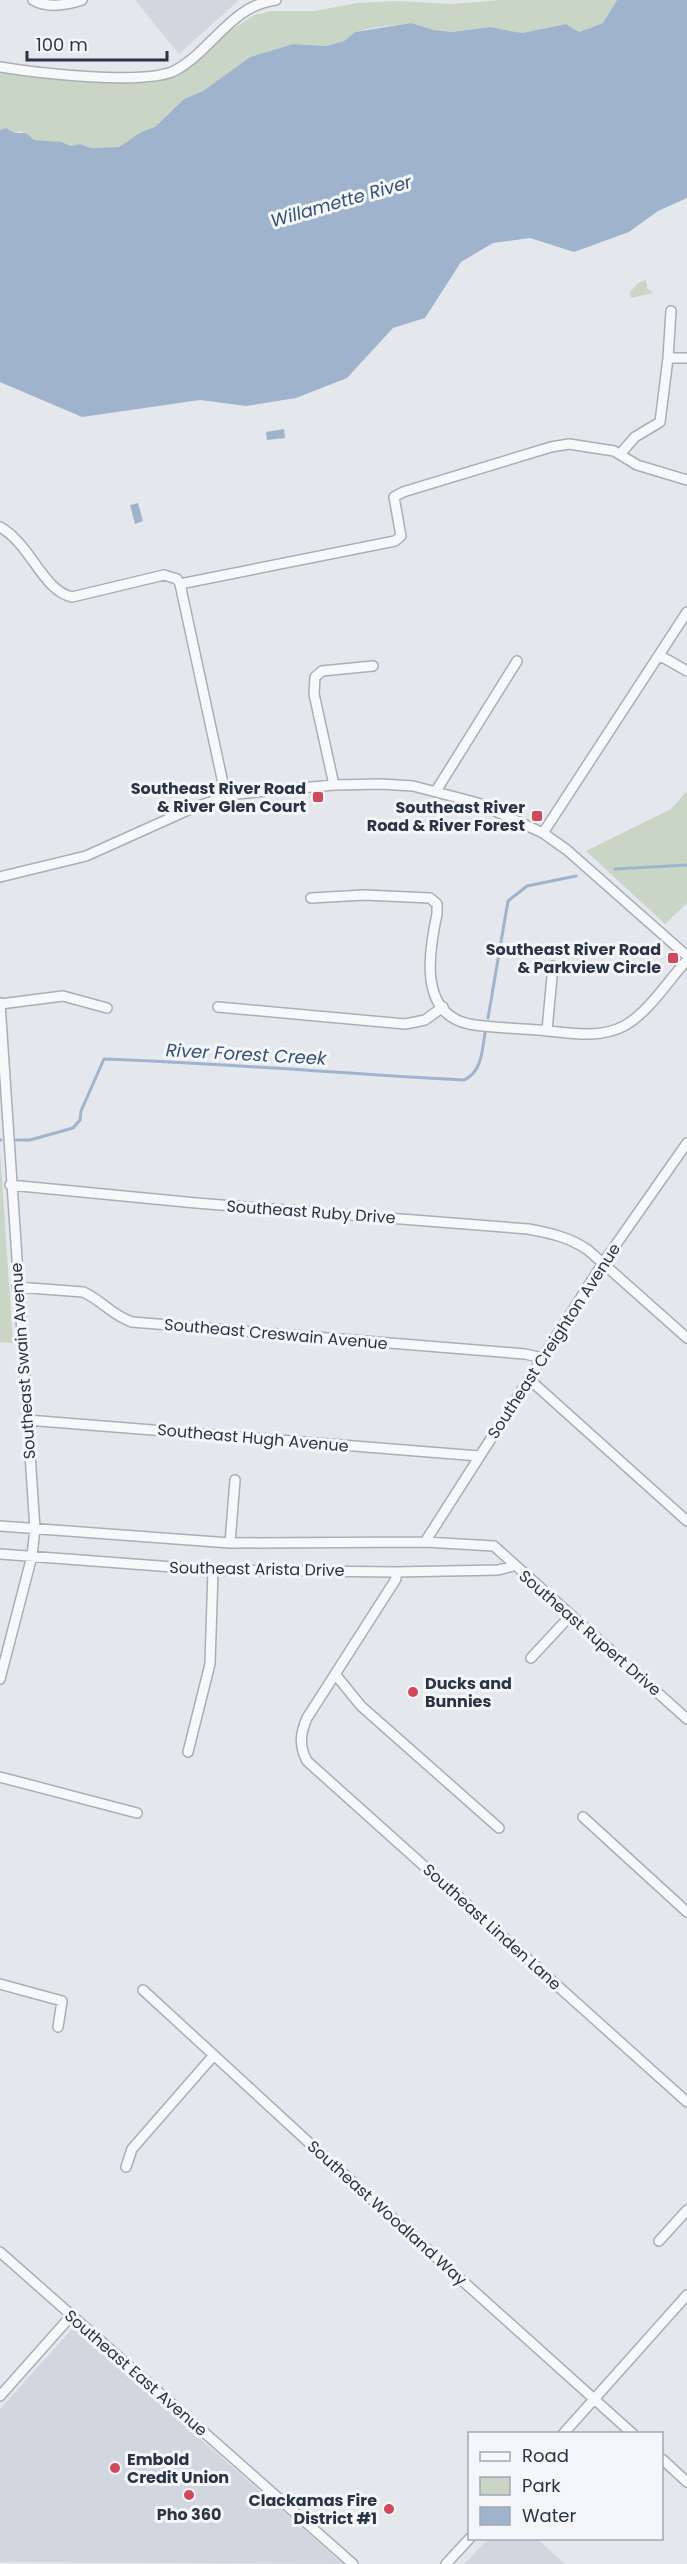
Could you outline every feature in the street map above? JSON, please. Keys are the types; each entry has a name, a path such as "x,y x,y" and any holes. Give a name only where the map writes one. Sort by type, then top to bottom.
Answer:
{"street":[{"path":"33,0 40,4 64,4 82,0"},
{"path":"0,67 135,78 160,76 182,66 246,10 263,2 276,0"},
{"path":"621,453 636,437 660,422 671,311"},
{"path":"668,358 687,358"},
{"path":"180,584 395,540 400,536 401,528 394,497 403,492 528,453 568,444 621,453 637,465 687,480"},
{"path":"0,527 21,544 47,580 61,594 72,597 164,575 177,579 180,584 226,797"},
{"path":"543,833 687,612"},
{"path":"659,655 687,671"},
{"path":"436,791 517,662"},
{"path":"334,785 314,694 315,677 322,671 373,666"},
{"path":"0,877 86,856 178,814 226,797 257,791 334,785 397,784 436,791 478,803 543,833 567,850 687,958 640,1013 622,1027 594,1034 470,1024 454,1017 443,1007 432,991 429,975 436,904 430,898 364,895 311,898"},
{"path":"547,1030 553,966"},
{"path":"0,1004 63,996 107,1008"},
{"name":"Southeast Swain Avenue","path":"0,1004 10,1185 35,1529 32,1556 0,1679"},
{"path":"218,1007 405,1024 426,1020 443,1007"},
{"name":"Southeast Creighton Avenue","path":"425,1542 603,1263 687,1143"},
{"name":"Southeast Ruby Drive","path":"10,1185 196,1203 528,1229 551,1233 577,1243 603,1263 687,1338"},
{"name":"Southeast Creswain Avenue","path":"17,1287 83,1292 91,1295 118,1317 132,1322 525,1354 543,1358"},
{"path":"530,1380 687,1521"},
{"name":"Southeast Hugh Avenue","path":"27,1419 479,1456"},
{"path":"230,1543 235,1480"},
{"name":"Southeast Arista Drive","path":"0,1526 230,1543 425,1542 494,1546"},
{"name":"Southeast Rupert Drive","path":"494,1546 513,1566 687,1719"},
{"name":"Southeast Arista Drive","path":"0,1554 213,1570 396,1572 498,1570 513,1566"},
{"path":"188,1752 210,1664 213,1570"},
{"path":"396,1572 396,1579 391,1588 335,1674 361,1706 499,1828"},
{"path":"531,1658 570,1616"},
{"name":"Southeast Linden Lane","path":"335,1674 307,1718 301,1734 302,1749 308,1761 687,2102"},
{"path":"0,1777 137,1813"},
{"path":"583,1817 687,1912"},
{"path":"0,1984 62,2001 58,2027"},
{"name":"Southeast Woodland Way","path":"143,1990 632,2432"},
{"path":"126,2167 132,2149 214,2055"},
{"path":"659,2241 687,2210"},
{"name":"Southeast East Avenue","path":"0,2253 353,2564"},
{"path":"564,2432 687,2295"},
{"path":"0,2396 71,2316"},
{"path":"663,2460 687,2482"},
{"path":"446,2564 468,2540"}],"shaded area":[{"path":"135,0 239,0 179,54"},
{"path":"73,2328 343,2564 0,2562 0,2409"},
{"path":"487,2540 538,2540 565,2564 464,2564"}],"green space":[{"path":"500,0 617,0 603,23 579,32 566,24 522,33 490,27 452,32 434,30 411,23 355,32 344,41 325,46 293,44 250,57 203,91 184,99 155,127 119,147 91,148 80,144 71,146 34,140 21,131 15,133 6,128 0,130 0,69 116,82 150,83 182,71 221,37 254,15 272,11 314,11 358,3 397,1 453,4"},
{"path":"646,280 647,288 653,293 631,298 630,292 638,283"},
{"path":"687,791 687,903 665,924 586,851 671,809"},
{"path":"0,1150 13,1343 0,1342"}],"water":[{"name":"Willamette River","path":"617,0 687,0 687,198 658,211 629,232 574,252 530,238 493,243 461,262 425,318 393,328 347,378 296,398 246,406 200,400 82,417 0,382 0,130 6,128 15,133 26,133 34,140 61,142 71,146 80,144 91,148 119,147 143,131 155,127 184,99 203,91 250,57 293,44 326,46 344,41 355,32 411,23 434,30 452,32 490,27 522,33 566,24 579,32 603,23"},
{"path":"284,429 285,438 267,440 266,432"},
{"path":"138,503 143,521 135,524 130,505"}],"waterway":[{"name":"River Forest Creek","path":"615,869 687,865"},
{"name":"River Forest Creek","path":"488,1018 508,901 527,886 576,876"},
{"name":"River Forest Creek","path":"16,1140 30,1140 73,1128 80,1120 81,1111 104,1059 464,1080 478,1066 485,1033"}],"place":[{"name":"Southeast River Road & River Glen Court","path":"318,797"},
{"name":"Southeast River Road & River Forest","path":"537,816"},
{"name":"Southeast River Road & Parkview Circle","path":"673,958"},
{"name":"Ducks and Bunnies","path":"413,1692"},
{"name":"Embold Credit Union","path":"115,2468"},
{"name":"Pho 360","path":"189,2495"},
{"name":"Clackamas Fire District #1","path":"389,2509"}]}
